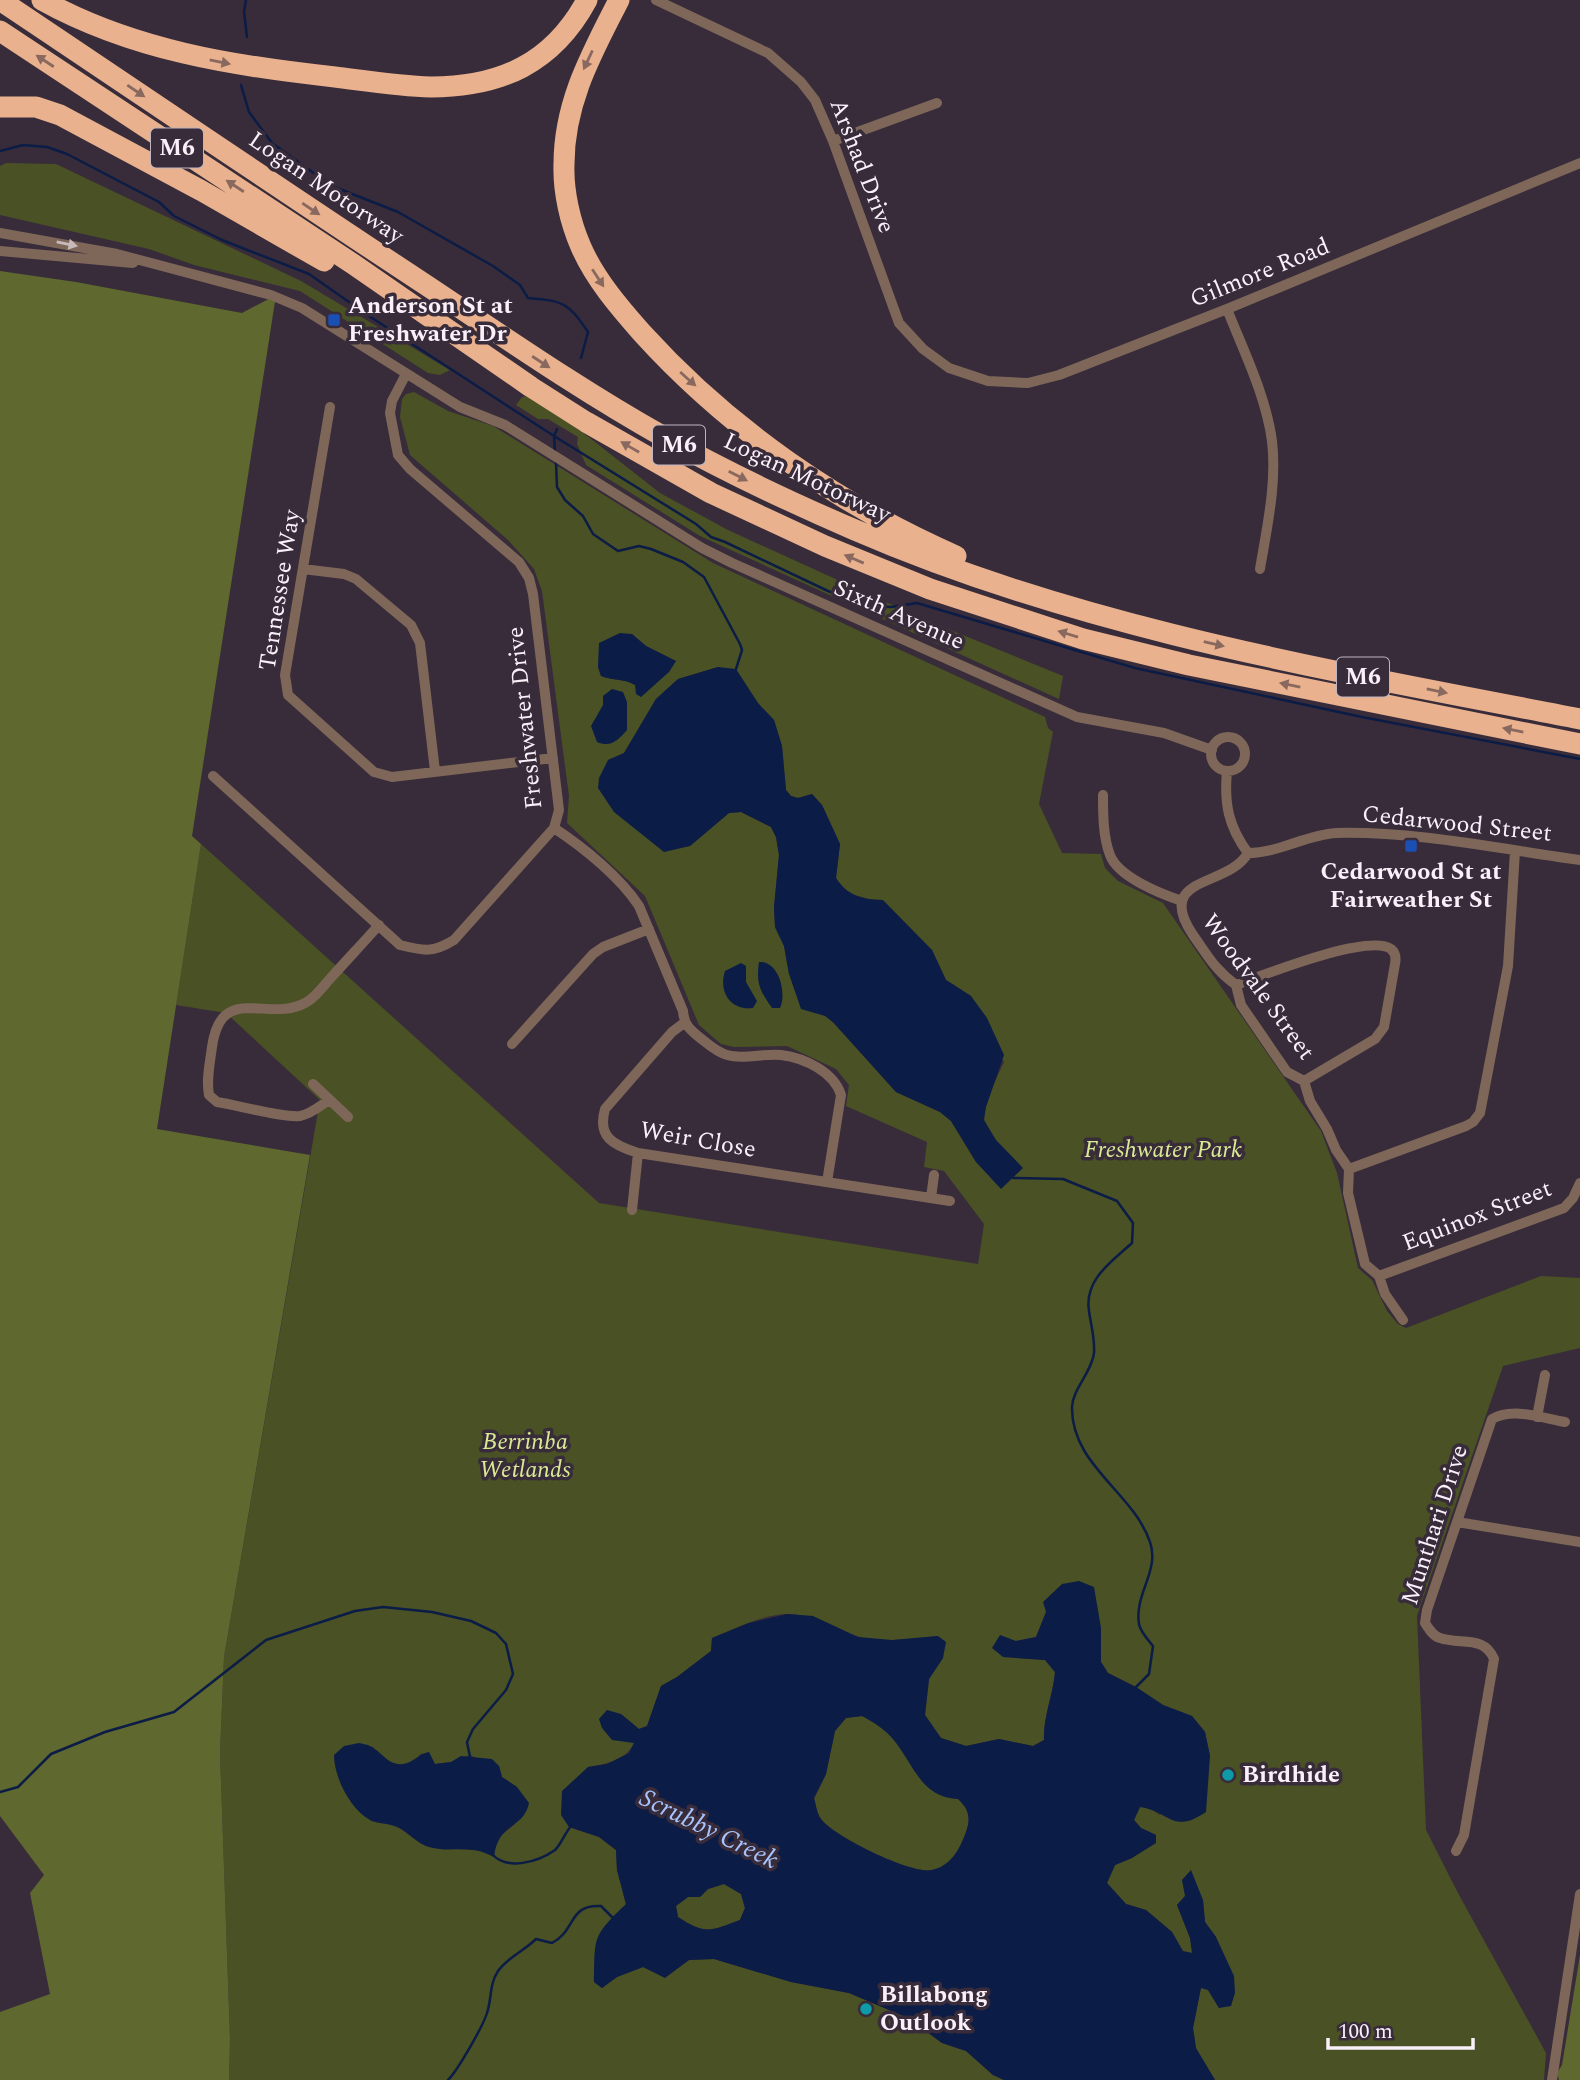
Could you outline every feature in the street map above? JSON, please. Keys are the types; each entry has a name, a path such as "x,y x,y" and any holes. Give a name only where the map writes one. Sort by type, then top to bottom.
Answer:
{"highway":[{"name":"Logan Motorway","path":"0,0 557,372 694,453 799,505 899,549 1011,590 1148,629 1322,669 1580,719"},
{"path":"42,0 125,37 196,57 296,73 431,87 485,82 525,67 562,38 587,0"},
{"path":"619,0 592,50 577,86 568,124 564,164 570,211 581,247 599,281 625,313 671,363 728,414 786,460 860,509 925,543 998,574 1115,611 1148,629"},
{"name":"Logan Motorway","path":"0,31 353,264 481,354 586,422 710,493 879,569 991,610 1132,651 1580,744"},
{"path":"0,107 36,107 60,116 202,191 331,264 353,264"}],"street":[{"name":"Arshad Drive","path":"656,0 768,53 800,82 815,100 833,141 899,323 923,349 949,368"},
{"path":"833,141 937,103"},
{"name":"Gilmore Road","path":"949,368 988,381 1028,383 1059,375 1227,309 1580,163"},
{"path":"0,233 117,254 149,263"},
{"path":"0,251 149,263"},
{"name":"Sixth Avenue","path":"149,263 279,298 302,308 460,407 494,419 712,553 1057,709 1088,720 1164,733 1212,750"},
{"path":"1227,309 1266,411 1272,441 1273,474 1260,569"},
{"name":"Freshwater Drive","path":"213,776 400,945 421,951 439,949 454,940 554,828 559,810 529,578 519,562 410,469 398,455 390,413 392,401 406,374"},
{"name":"Tennessee Way","path":"330,407 285,675 288,695 374,772 392,777 553,758"},
{"path":"303,569 344,574 356,579 411,625 421,643 435,771"},
{"path":"1235,738 1244,746 1245,758 1233,770 1227,771 1214,764 1212,750 1218,740 1235,738"},
{"path":"1227,771 1224,796 1228,812 1248,853"},
{"path":"1103,795 1110,855 1118,868 1166,896 1182,901"},
{"path":"554,828 572,840 631,894 639,906 683,1011 684,1023 692,1032 718,1052 730,1056 780,1055 795,1058 829,1075 837,1084 841,1096 827,1182"},
{"name":"Cedarwood Street","path":"1248,853 1266,853 1324,834 1367,833 1580,860"},
{"path":"1349,1169 1466,1126 1473,1122 1480,1112 1508,966 1516,851"},
{"name":"Woodvale Street","path":"1248,853 1243,862 1233,869 1197,883 1189,889 1182,901 1183,919 1219,973 1236,985 1241,1005 1287,1072 1304,1081 1310,1101 1349,1169 1348,1193 1365,1264 1379,1276 1390,1302 1403,1320"},
{"path":"329,1100 302,1116 289,1116 217,1102 209,1095 207,1084 214,1035 220,1020 228,1013 245,1007 292,1008 303,1005 379,925"},
{"path":"512,1044 593,954 603,947 649,929"},
{"path":"1236,985 1346,948 1383,947 1391,949 1396,956 1384,1027 1375,1039 1304,1081"},
{"name":"Weir Close","path":"684,1023 672,1032 605,1108 601,1122 606,1136 620,1147 638,1153 950,1201"},
{"path":"313,1084 348,1117"},
{"path":"632,1209 638,1153"},
{"path":"931,1198 934,1175"},
{"name":"Equinox Street","path":"1379,1276 1564,1208 1573,1198 1580,1183"},
{"path":"1537,1417 1545,1375"},
{"name":"Munthari Drive","path":"1455,1851 1464,1835 1494,1659 1484,1645 1439,1638 1425,1623 1492,1419 1502,1413 1513,1413 1565,1422"},
{"path":"1457,1522 1580,1542"},
{"path":"1552,2080 1580,1894"}],"green space":[{"path":"6,163 56,164 301,281 450,370 440,375 428,373 300,291 194,265 149,249 0,215 0,166"},
{"path":"0,271 76,282 242,313 276,295 192,836 201,844 157,1129 310,1155 224,1657 220,1753 230,2039 229,2080 0,2080 0,2012 50,1994 30,1893 44,1875 0,1816"},
{"name":"Berrinba Wetlands","path":"414,392 448,411 493,426 713,563 1045,717 1048,728 1053,732 1039,804 1062,853 1101,854 1105,868 1118,881 1163,903 1321,1131 1337,1173 1358,1268 1372,1280 1387,1311 1398,1324 1406,1328 1541,1276 1580,1278 1580,1348 1503,1366 1417,1616 1426,1830 1546,2053 1544,2080 1215,2080 1196,2049 1193,2028 1201,1987 1208,1990 1219,2008 1216,1937 1205,1922 1203,1900 1185,1896 1177,1905 1193,1953 1183,1952 1172,1932 1146,1910 1126,1904 1107,1883 1115,1865 1132,1858 1156,1835 1141,1828 1134,1820 1140,1807 1151,1809 1160,1815 1210,1756 1205,1732 1192,1716 1163,1705 1108,1673 1101,1662 1101,1628 1046,1612 1036,1637 1016,1641 1003,1657 1045,1660 1055,1672 1044,1740 1033,1746 999,1739 966,1746 941,1738 925,1715 929,1679 943,1658 938,1636 876,1640 856,1636 808,1617 781,1614 750,1622 712,1638 711,1651 661,1686 647,1726 639,1729 621,1714 634,1743 620,1758 588,1767 569,1827 599,1837 616,1850 617,1870 626,1905 612,1917 594,1982 602,1988 617,1977 643,1967 665,1977 689,1960 714,1959 791,1982 849,1993 908,2018 942,2043 966,2051 993,2075 1004,2080 229,2080 230,2039 220,1753 224,1657 320,1100 226,1013 176,1005 201,844 599,1203 978,1264 984,1224 944,1171 924,1167 927,1142 846,1106 849,1085 836,1069 787,1046 734,1047 721,1044 699,1025 645,896 567,823 569,796 542,591 534,569 508,540 410,455 400,417 402,399 406,394","holes":["632,634 646,646 676,661 635,685 601,676 598,667","718,667 774,720 782,746 786,790 791,796 798,798 812,794 822,805 840,844 836,878 845,892 868,899 932,950 946,980 971,996 1004,1062 988,1099 984,1120 995,1139 1022,1168 976,1162 951,1121 940,1112 896,1092 789,974 784,946 775,927 774,907 779,855 771,827 741,812 729,813 690,846 608,760 624,753 656,699 678,679","372,1746 383,1757 397,1765 409,1763 422,1753 435,1764 470,1755 481,1760 492,1760 499,1766 502,1777 517,1787 515,1824 498,1838 495,1849 466,1850 435,1845 417,1840 395,1826 371,1821"]},
{"path":"527,396 581,431 660,493 728,530 921,618 1063,676 1059,699 700,536 586,465 577,444 578,437 548,419 538,419 516,405 522,397"},
{"path":"863,1716 890,1735 927,1785 946,1797 958,1799 967,1810 968,1822 961,1845 950,1861 939,1868 922,1870 891,1861 841,1835 820,1817 814,1799 826,1774 835,1731 846,1718"},
{"path":"724,1884 741,1894 745,1908 740,1920 721,1927 702,1929 678,1917 676,1906 688,1897 700,1897 708,1889"},
{"path":"1580,1955 1580,2080 1559,2080 1557,2073 1562,2065"}],"water":[{"path":"620,633 632,634 646,646 676,661 669,672 641,697 636,694 635,685 601,676 598,667 599,643"},
{"path":"718,667 736,669 758,703 774,720 782,746 786,790 791,796 798,798 812,794 822,805 840,844 836,878 845,889 856,895 883,900 932,950 946,980 971,996 987,1018 1004,1055 984,1120 996,1140 1023,1168 1001,1189 976,1162 951,1121 940,1112 896,1092 834,1023 825,1016 801,1009 789,974 784,946 775,927 774,907 779,855 771,827 741,812 729,813 690,846 664,852 614,812 598,788 599,778 608,760 624,753 656,699 678,679"},
{"path":"612,689 623,692 627,702 627,730 614,742 602,744 597,742 591,726 603,705 603,696"},
{"path":"759,962 772,967 780,979 780,1008 772,1008 762,992 758,976"},
{"path":"741,963 746,966 746,982 757,1001 753,1008 733,1003 723,986 725,971"},
{"path":"1079,1581 1094,1587 1101,1628 1101,1662 1108,1673 1163,1705 1192,1716 1205,1732 1210,1756 1206,1812 1195,1819 1178,1822 1140,1807 1134,1820 1141,1828 1156,1835 1156,1843 1115,1865 1107,1883 1126,1904 1146,1910 1172,1932 1183,1951 1192,1953 1190,1938 1177,1905 1185,1896 1182,1880 1191,1870 1203,1900 1205,1922 1216,1937 1234,1976 1235,1993 1231,2006 1219,2008 1208,1990 1201,1988 1193,2028 1196,2048 1215,2080 1004,2080 993,2075 966,2051 942,2043 908,2018 849,1993 791,1982 714,1959 689,1960 665,1978 643,1967 617,1977 602,1988 594,1982 598,1938 601,1931 626,1904 617,1870 616,1850 599,1837 569,1827 561,1815 562,1791 588,1767 607,1764 629,1753 634,1743 612,1740 602,1728 599,1719 607,1710 621,1714 639,1729 647,1726 661,1686 711,1651 712,1638 749,1623 787,1614 813,1616 858,1637 892,1640 938,1636 946,1642 943,1658 929,1679 925,1715 941,1738 966,1746 999,1739 1033,1746 1044,1740 1055,1672 1045,1660 1003,1657 992,1648 1000,1635 1016,1641 1036,1637 1046,1612 1043,1602 1062,1584","holes":["862,1716 890,1735 926,1786 945,1797 958,1799 965,1806 968,1822 961,1845 950,1861 939,1868 922,1870 891,1861 841,1835 820,1817 814,1798 826,1774 835,1731 846,1718","724,1884 741,1894 745,1908 740,1920 722,1927 702,1929 678,1917 676,1906 688,1897 700,1897 708,1889"]},
{"path":"359,1743 374,1748 389,1761 398,1764 407,1763 429,1752 435,1764 451,1762 461,1756 492,1759 499,1766 502,1777 517,1787 529,1803 526,1812 500,1838 494,1857 476,1851 438,1849 425,1845 397,1827 370,1820 344,1792 334,1755 344,1746"}],"waterway":[{"path":"246,0 244,12 247,37"},
{"path":"241,85 249,112 272,143 332,186 398,212 493,266 520,285 528,298 557,302 569,309 588,332 581,358"},
{"path":"0,151 23,145 47,147 67,154 159,202 174,216 222,240 309,274 554,436 696,524 711,537 828,591 867,606 891,607 917,603 1135,668 1362,717 1580,759"},
{"path":"555,453 554,436 557,429"},
{"path":"556,463 557,487 565,500 583,516 593,534 618,551 639,546 651,549 683,562 704,577 740,644 742,650 736,669"},
{"path":"1013,1178 1063,1179 1117,1201 1133,1223 1132,1243 1101,1272 1091,1290 1089,1311 1093,1360 1072,1407 1074,1427 1081,1446 1142,1524 1150,1542 1152,1563 1138,1613 1141,1630 1153,1646 1149,1674 1136,1687"},
{"name":"Scrubby Creek","path":"0,1792 18,1787 51,1754 105,1732 174,1712 266,1640 355,1611 383,1607 432,1612 471,1621 496,1633 506,1644 513,1674 506,1690 473,1729 467,1742 470,1757"},
{"name":"Scrubby Creek","path":"492,1854 506,1862 532,1861 555,1850 571,1826"},
{"path":"448,2080 464,2058 485,2019 493,1981 502,1966 536,1939 552,1943 560,1938 583,1909 601,1906 612,1917"}],"place":[{"name":"Anderson St at Freshwater Dr","path":"334,320"},
{"name":"Cedarwood St at Fairweather St","path":"1411,846"},
{"name":"Birdhide","path":"1228,1775"},
{"name":"Billabong Outlook","path":"866,2009"}],"park label":[{"name":"Freshwater Park","path":"1163,1150"}]}
